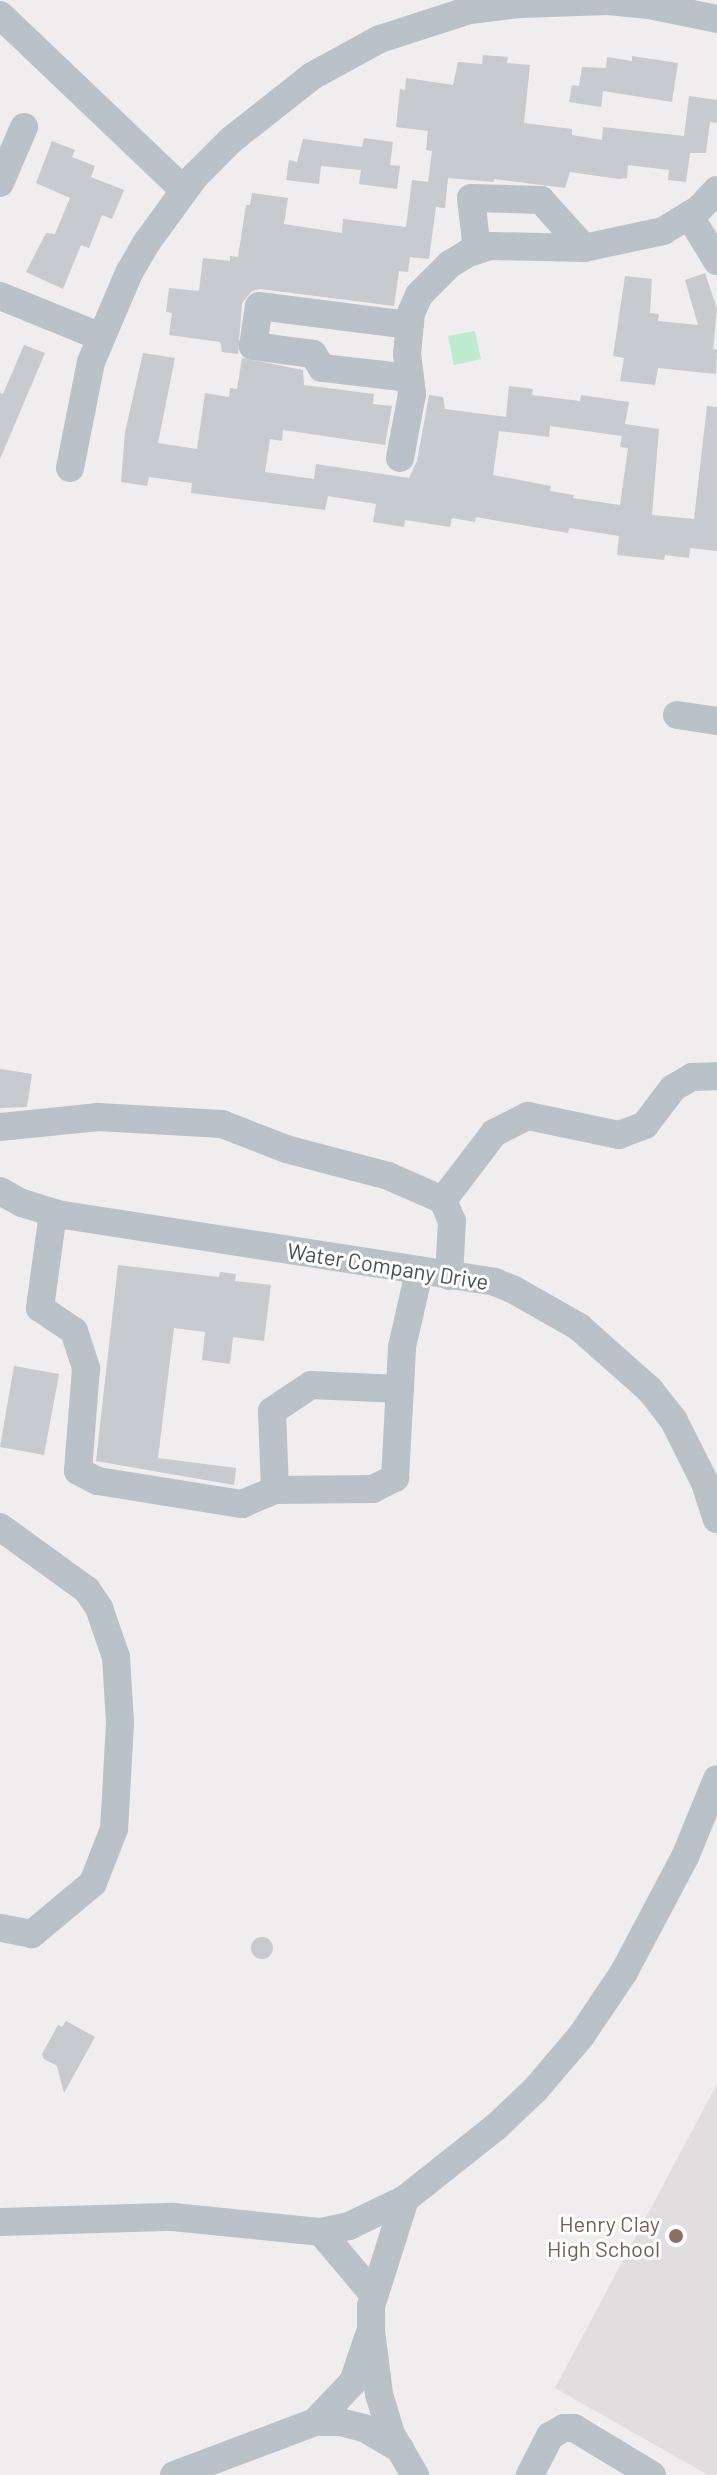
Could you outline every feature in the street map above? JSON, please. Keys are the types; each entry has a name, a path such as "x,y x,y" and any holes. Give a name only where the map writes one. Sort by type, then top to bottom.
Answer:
{"street":[{"path":"70,468 83,395 101,337 129,273 184,190 231,140 312,76 445,5 470,10 562,0 649,5 717,19"},
{"path":"0,15 184,190"},
{"path":"0,183 24,127"},
{"path":"400,458 412,394 407,354 410,325 419,295 450,264 491,246 584,248 663,231 689,215 717,190"},
{"path":"477,250 471,198 541,200 584,248"},
{"path":"689,215 717,261"},
{"path":"0,296 101,337"},
{"path":"410,325 259,306 253,346 313,354 322,368 410,378"},
{"path":"677,715 717,721"},
{"path":"443,1200 494,1133 528,1116 619,1135 645,1125 673,1088 692,1077 717,1076"},
{"path":"0,1127 98,1117 222,1124 286,1149 388,1176 443,1200 452,1221 449,1276"},
{"name":"Water Company Drive","path":"0,1191 22,1203 53,1213 495,1282 514,1290 579,1327 629,1368 674,1421 705,1483 717,1519"},
{"path":"53,1213 40,1308 74,1331 86,1369 78,1471 98,1481 242,1504 275,1490 373,1489 395,1478 402,1347 419,1272"},
{"path":"275,1490 272,1411 311,1385 400,1389"},
{"path":"0,1527 87,1590 99,1608 116,1657 120,1723 114,1829 93,1883 32,1934 0,1928"},
{"path":"0,2222 173,2217 321,2232 349,2226 405,2199 497,2126 535,2090 581,2036 637,1946 691,1843 717,1779"},
{"path":"405,2199 374,2295 371,2330 379,2394 400,2449 415,2475"},
{"path":"321,2232 374,2295"},
{"path":"315,2422 353,2382 371,2330"},
{"path":"174,2475 315,2422 340,2422 364,2428 400,2449"},
{"path":"530,2475 550,2436 564,2428 574,2428 652,2475"}],"shaded area":[{"name":"Henry Clay High School","path":"717,2084 717,2475 708,2475 555,2388"}],"green space":[{"path":"475,331 481,359 454,365 448,336"}],"building":[{"path":"483,55 508,57 507,63 530,65 524,123 572,129 572,135 602,140 603,127 684,136 689,96 717,100 717,123 710,122 706,153 690,153 686,182 668,180 669,170 628,165 627,178 619,179 570,172 565,188 494,179 494,182 448,178 445,208 436,207 429,259 410,257 408,272 399,271 394,306 260,289 252,291 242,303 238,354 222,352 220,342 169,335 172,313 166,312 169,288 199,291 203,258 230,261 230,256 238,257 246,205 250,205 252,193 288,198 284,224 342,233 343,219 406,227 412,180 428,182 432,151 426,150 428,131 396,127 400,89 405,90 406,78 453,85 458,62 482,64"},
{"path":"632,56 678,63 672,102 603,91 601,107 569,102 572,85 579,86 582,67 606,68 607,57 632,61"},
{"path":"364,138 393,142 390,165 400,166 397,189 359,184 361,170 321,166 319,184 286,180 289,160 297,162 303,139 362,147"},
{"path":"52,141 75,150 72,157 95,166 91,177 124,190 112,219 102,215 89,248 81,245 63,289 26,272 46,233 55,234 70,198 36,183"},
{"path":"705,273 717,309 713,349 717,350 716,374 658,368 655,385 620,381 624,358 613,356 625,276 652,279 650,313 659,314 658,321 698,325 685,280"},
{"path":"24,345 45,353 0,459 0,393 3,394"},
{"path":"143,353 175,358 158,443 197,449 205,393 229,397 230,388 237,389 242,358 303,370 304,385 374,394 373,404 392,406 385,445 283,430 282,441 270,439 265,472 314,479 316,464 409,478 417,461 429,395 443,397 445,409 506,417 509,386 533,389 532,395 580,401 581,395 629,402 625,424 659,429 652,515 694,519 707,406 717,407 717,551 690,548 689,558 665,555 664,560 617,555 619,536 569,528 568,533 476,517 475,522 452,518 450,527 405,520 404,527 373,522 376,504 328,496 325,510 191,493 192,483 149,477 147,486 121,482 125,432","holes":["550,426 622,436 620,447 628,448 620,505 573,498 574,495 550,491 551,486 493,475 499,431 549,437"]},
{"path":"0,1069 32,1074 27,1107 0,1108"},
{"path":"118,1265 219,1277 220,1272 236,1274 235,1281 271,1285 264,1341 233,1337 230,1364 202,1360 205,1332 174,1328 158,1458 236,1468 234,1485 96,1461"},
{"path":"14,1366 59,1374 44,1455 0,1447"},
{"path":"258,1937 266,1937 273,1948 266,1959 258,1959 251,1952 251,1944"},
{"path":"66,2021 95,2037 64,2093 57,2066 44,2059 42,2054 58,2025 62,2027"}],"place":[{"name":"Henry Clay High School","path":"676,2236"}]}
